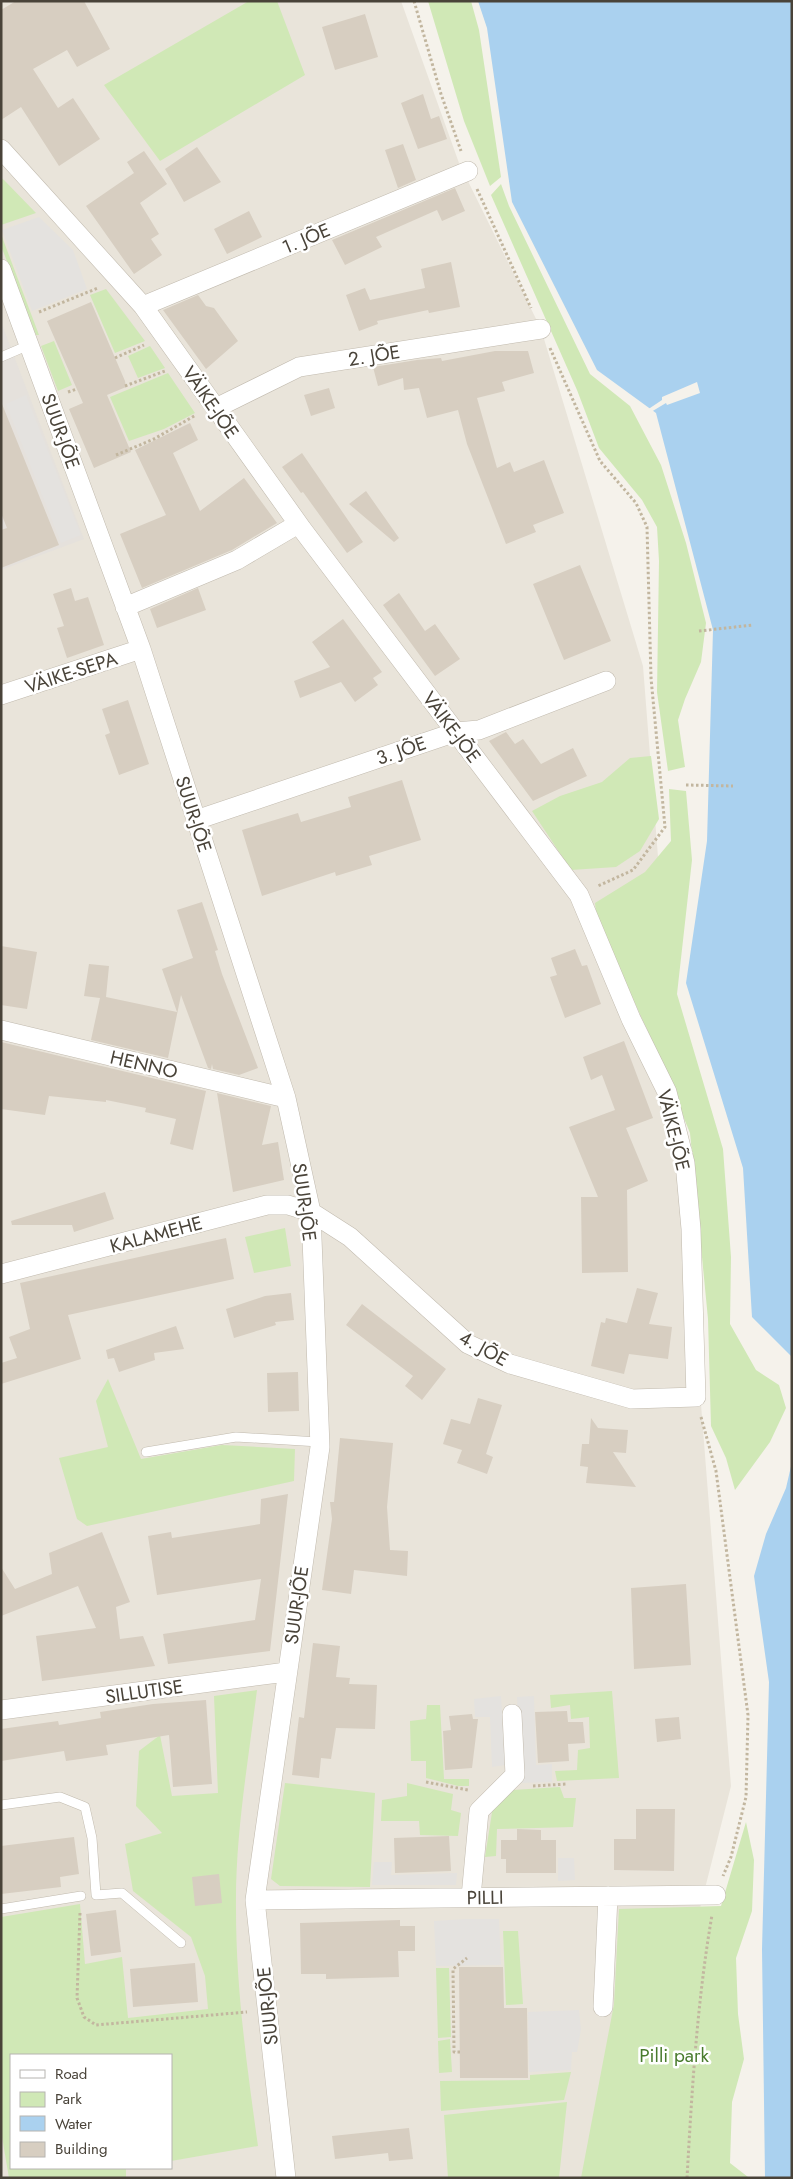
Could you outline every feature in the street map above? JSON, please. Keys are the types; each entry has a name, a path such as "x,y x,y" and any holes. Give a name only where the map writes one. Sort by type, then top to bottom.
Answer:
{"street":[{"name":"VÄIKE-JÕE","path":"1,149 143,306 208,410 298,524 580,895 631,1019 667,1092 684,1163 692,1238 696,1397"},
{"name":"1. JÕE","path":"143,306 468,171"},
{"name":"SUUR-JÕE","path":"1,269 141,649 286,1098 311,1212 319,1442 255,1900 286,2178"},
{"name":"2. JÕE","path":"208,410 299,367 541,329"},
{"path":"125,608 237,560 298,524"},
{"name":"VÄIKE-SEPA","path":"1,695 141,649"},
{"name":"3. JÕE","path":"196,820 456,732 479,730 606,681"},
{"name":"HENNO","path":"1,1030 286,1098"},
{"name":"KALAMEHE","path":"1,1274 267,1205 288,1205 311,1212"},
{"name":"4. JÕE","path":"311,1212 350,1238 468,1344 510,1364 632,1399 696,1397"},
{"name":"SILLUTISE","path":"1,1710 286,1672"},
{"path":"471,1898 479,1811 515,1775 512,1714"},
{"name":"PILLI","path":"255,1900 716,1895"},
{"path":"603,2006 608,1896"}],"lane":[{"path":"1,357 29,345"},
{"path":"146,1452 236,1437 319,1442"},
{"path":"1,1805 60,1796 85,1807 92,1838 96,1895 122,1893 181,1943"},
{"path":"1,1909 81,1896"}],"path":[{"path":"414,1 441,94 468,171 564,376 600,461 636,503 647,527 651,678 665,827 633,870 580,895"},
{"path":"35,313 105,285"},
{"path":"115,358 150,342"},
{"path":"125,386 170,369"},
{"path":"116,454 154,439 208,410"},
{"path":"699,632 753,625"},
{"path":"686,785 734,786"},
{"path":"687,2178 695,2046 703,1970 716,1895 731,1857 746,1797 748,1716 716,1471 696,1397"},
{"path":"426,1782 460,1790 479,1790 489,1801"},
{"path":"507,1783 511,1787 567,1784"},
{"path":"81,1896 77,1998 84,2018 96,2025 267,2011"},
{"path":"460,2052 454,2052 453,1969 467,1958"}],"shaded area":[{"path":"1,1 401,1 459,163 541,329 643,666 731,1786 699,1912 680,2178 1,2178"},
{"path":"39,217 73,250 87,289 32,311 2,230"},
{"path":"1,322 84,539 1,570"},
{"path":"26,395 81,535 61,543 6,404"},
{"path":"501,1696 505,1765 492,1767 490,1717 475,1717 474,1699"},
{"path":"534,1696 536,1765 552,1764 552,1782 520,1783 517,1697"},
{"path":"558,1858 574,1858 575,1880 558,1881"},
{"path":"374,1862 392,1862 391,1875 457,1873 456,1885 372,1885"},
{"path":"499,1919 501,1965 436,1966 434,1921"},
{"path":"579,2010 581,2029 577,2052 572,2052 571,2070 529,2072 528,2012"}],"green space":[{"path":"249,1 277,1 305,75 160,161 104,85"},
{"path":"428,1 471,1 479,30 501,177 490,186 464,121"},
{"path":"1,178 4,180 36,213 1,225"},
{"path":"501,184 509,206 590,374 630,406 661,465 686,543 706,623 701,662 678,720 685,767 668,771 657,692 659,561 657,527 642,500 599,448 577,390 491,195"},
{"path":"1,234 39,335 36,335 1,246"},
{"path":"106,289 145,341 115,353 90,295"},
{"path":"54,341 72,385 58,391 41,346"},
{"path":"150,346 165,368 138,378 128,356"},
{"path":"168,373 195,413 164,429 129,441 110,397"},
{"path":"651,756 659,819 640,851 616,867 571,870 532,811 560,796 602,782 630,758"},
{"path":"669,789 686,791 692,860 677,994 723,1149 731,1257 730,1324 756,1370 779,1385 786,1408 770,1442 735,1490 726,1458 711,1426 708,1319 690,1133 651,1038 597,921 595,903 645,872 671,841"},
{"path":"285,1228 291,1266 254,1273 245,1237"},
{"path":"108,1379 141,1459 222,1445 295,1449 294,1481 87,1526 77,1519 59,1458 108,1447 96,1401"},
{"path":"257,1690 240,1827 236,1882 236,1939 246,2057 258,2146 172,2161 172,2054 10,2054 10,2169 126,2169 126,2178 9,2178 1,2131 1,1917 80,1904 85,1964 122,1957 128,2018 208,2009 205,1976 191,1937 133,1891 125,1844 162,1833 136,1806 139,1751 160,1735 172,1796 218,1793 214,1696"},
{"path":"612,1691 619,1778 557,1781 555,1771 577,1770 578,1750 590,1748 589,1717 571,1719 570,1705 551,1708 550,1695"},
{"path":"427,1705 440,1705 444,1779 469,1779 469,1786 458,1786 426,1778 426,1761 411,1761 410,1721 426,1719"},
{"path":"285,1783 375,1793 370,1887 280,1886 271,1879"},
{"path":"407,1783 453,1794 451,1810 461,1813 458,1836 420,1835 419,1821 381,1821 382,1800 407,1796"},
{"path":"560,1787 564,1798 576,1798 573,1827 497,1829 496,1856 485,1857 493,1806 513,1790"},
{"name":"Pilli park","path":"746,1822 754,1860 752,1911 736,1958 738,2014 744,2059 732,2102 730,2163 748,2177 581,2178 614,2004 619,1909 721,1906"},
{"path":"503,1931 518,1931 523,2004 506,2005"},
{"path":"436,1968 449,1968 451,2037 438,2038"},
{"path":"450,2039 452,2072 439,2073 438,2041"},
{"path":"571,2072 564,2100 441,2111 440,2081 530,2080 530,2075"},
{"path":"567,2102 559,2178 448,2178 444,2115"}],"water":[{"path":"478,1 792,1 792,1357 752,1317 743,1168 686,983 707,841 713,630 656,413 597,370 512,202 487,28"},
{"path":"792,1462 792,2178 765,2178 762,1949 769,1682 754,1576 766,1534 786,1488"}],"pier":[{"path":"697,382 700,393 667,405 666,403 651,412 647,410 662,400 662,397"}],"building":[{"path":"16,1 84,1 110,49 77,67 67,50 33,69 58,108 73,98 100,139 59,166 21,107 1,120 1,10"},
{"path":"365,14 378,57 335,70 322,27"},
{"path":"423,94 431,119 439,116 447,139 418,149 401,103"},
{"path":"403,144 416,180 398,188 385,150"},
{"path":"197,147 221,182 184,202 165,169"},
{"path":"144,151 167,184 140,203 159,234 151,239 162,255 134,274 86,206 134,173 127,162"},
{"path":"455,188 465,211 442,221 437,210 376,237 382,247 345,265 332,240"},
{"path":"249,211 262,237 227,254 214,229"},
{"path":"451,262 460,307 429,313 428,310 377,321 378,324 359,331 346,295 365,288 370,300 425,288 421,269"},
{"path":"198,295 206,306 214,308 238,341 206,369 163,310"},
{"path":"91,302 125,381 126,387 107,395 131,452 94,468 69,409 83,403 47,321"},
{"path":"495,351 528,351 534,373 502,382 505,391 477,398 497,468 510,462 514,472 544,460 564,513 533,525 536,532 506,544 467,444 458,410 427,418 419,388 404,390 403,378 378,386 373,367 417,360 441,358 442,361"},
{"path":"329,388 335,408 311,416 304,395"},
{"path":"2,404 59,545 1,568 1,530 7,528 1,513"},
{"path":"190,423 198,440 173,453 200,511 244,478 277,523 232,550 142,588 120,534 166,515 135,450"},
{"path":"302,453 363,542 347,553 303,492 301,493 282,467"},
{"path":"366,491 399,538 394,542 349,504"},
{"path":"580,565 611,641 564,660 533,584"},
{"path":"71,588 75,601 88,597 104,645 67,658 57,628 64,626 53,594"},
{"path":"198,588 206,610 157,628 150,609"},
{"path":"399,593 425,631 435,624 460,659 435,676 383,605"},
{"path":"343,619 382,672 373,678 378,685 355,702 341,682 300,698 294,681 330,667 312,642"},
{"path":"128,700 149,764 119,775 105,735 110,733 102,709"},
{"path":"506,732 515,744 523,739 541,764 573,748 587,776 533,801 489,741"},
{"path":"402,780 421,840 369,856 372,865 336,876 335,872 262,896 242,830 298,813 301,822 351,807 348,797"},
{"path":"202,902 218,950 215,951 222,974 258,1068 239,1075 213,1069 212,1064 211,1069 208,1068 181,995 168,1058 91,1040 100,998 84,996 89,964 109,966 106,997 177,1012 162,969 193,958 177,910"},
{"path":"1,946 37,952 27,1009 1,1005"},
{"path":"575,949 582,966 587,965 601,1004 565,1018 550,977 557,975 551,958"},
{"path":"624,1041 653,1118 626,1128 648,1181 627,1190 628,1272 582,1273 581,1197 598,1197 569,1127 615,1110 602,1075 591,1080 583,1057"},
{"path":"1,1042 206,1091 193,1150 170,1144 176,1119 145,1112 146,1108 106,1100 106,1102 49,1096 45,1115 1,1109"},
{"path":"217,1093 271,1106 262,1145 278,1142 284,1180 233,1192"},
{"path":"105,1192 114,1219 74,1232 72,1225 12,1225 11,1221"},
{"path":"226,1238 234,1279 68,1315 81,1359 1,1384 1,1363 17,1358 9,1337 30,1329 20,1283"},
{"path":"637,1288 658,1293 649,1324 672,1327 668,1359 629,1354 624,1374 591,1366 601,1322 605,1323 606,1318 627,1323"},
{"path":"291,1293 294,1320 275,1322 276,1325 234,1338 226,1309 265,1296"},
{"path":"362,1304 446,1369 422,1400 405,1386 413,1376 346,1325"},
{"path":"176,1326 184,1349 154,1353 155,1360 119,1372 114,1358 108,1359 106,1350"},
{"path":"298,1372 299,1411 268,1412 267,1373"},
{"path":"478,1398 502,1405 486,1454 493,1457 487,1474 457,1463 462,1450 443,1444 451,1419 470,1424"},
{"path":"591,1418 598,1428 628,1430 626,1453 613,1452 636,1487 586,1483 588,1467 580,1466 582,1444 589,1444"},
{"path":"340,1438 393,1443 387,1507 390,1550 408,1551 407,1576 354,1570 351,1594 322,1590 332,1519 330,1502 334,1502"},
{"path":"288,1494 270,1651 168,1664 163,1634 255,1620 261,1579 157,1595 148,1536 171,1532 172,1538 260,1524 261,1499"},
{"path":"102,1532 130,1602 116,1607 120,1639 143,1636 155,1666 42,1681 36,1636 96,1628 78,1586 1,1616 1,1567 15,1589 52,1574 49,1553"},
{"path":"686,1584 691,1665 634,1669 631,1588"},
{"path":"313,1643 340,1646 336,1677 350,1678 349,1684 377,1685 375,1729 336,1728 331,1759 321,1758 319,1778 292,1775 299,1717 304,1718"},
{"path":"206,1700 212,1784 173,1787 169,1735 106,1745 108,1755 66,1761 64,1751 1,1761 1,1729 58,1721 59,1725 101,1718 100,1712 153,1704"},
{"path":"567,1711 568,1722 583,1722 585,1743 568,1744 569,1761 538,1763 535,1712"},
{"path":"472,1714 473,1719 478,1719 472,1768 445,1770 443,1731 451,1730 449,1716"},
{"path":"679,1717 681,1739 657,1742 655,1719"},
{"path":"636,1809 675,1809 674,1871 614,1870 614,1839 636,1839"},
{"path":"517,1829 541,1830 541,1840 556,1840 556,1873 506,1873 506,1859 501,1859 501,1840 517,1840"},
{"path":"449,1836 451,1871 395,1873 394,1838"},
{"path":"74,1837 79,1874 60,1877 61,1887 1,1894 1,1846"},
{"path":"219,1874 222,1903 195,1906 192,1877"},
{"path":"116,1910 121,1952 91,1956 86,1914"},
{"path":"400,1920 400,1926 415,1926 415,1951 398,1951 399,1977 326,1979 326,1974 301,1974 300,1923"},
{"path":"195,1963 198,2002 133,2007 130,1969"},
{"path":"459,1967 503,1967 504,2008 527,2008 528,2078 460,2078"},
{"path":"409,2128 413,2159 389,2161 388,2153 335,2159 332,2136"}]}
